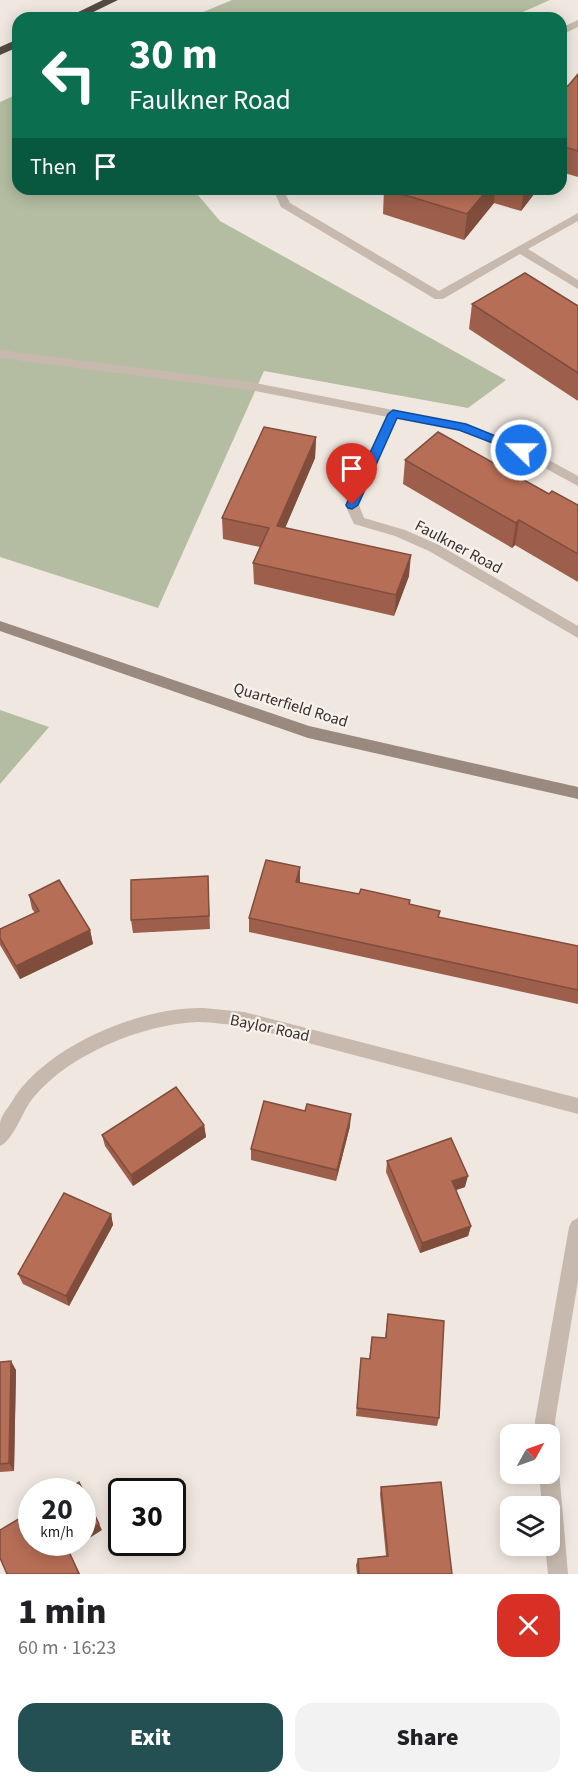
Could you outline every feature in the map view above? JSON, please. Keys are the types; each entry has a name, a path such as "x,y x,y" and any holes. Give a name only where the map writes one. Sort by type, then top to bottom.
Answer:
{"highway":[{"path":"85,12 112,0"}],"main road":[{"name":"Quarterfield Road","path":"0,626 308,732 578,793"}],"street":[{"path":"281,195 285,205 440,296 520,249 575,221"},
{"path":"520,249 578,285"},
{"path":"0,354 250,386 462,427 521,450 578,482"},
{"name":"Faulkner Road","path":"393,414 352,505 359,521 400,533 434,548 578,633"},
{"name":"Baylor Road","path":"0,1138 30,1088 65,1059 100,1041 155,1020 198,1015 244,1019 578,1106"},
{"path":"545,1424 578,1227"},
{"path":"550,1484 558,1574"}],"green space":[{"path":"232,0 550,0 523,12 203,12"},
{"path":"12,97 12,195 198,195 220,221 506,380 468,408 264,371 158,608 0,557 0,102"},
{"path":"0,710 49,727 0,784"}],"building":[{"path":"578,74 578,151 567,148 568,86"},
{"path":"405,195 483,195 467,214"},
{"path":"525,273 578,306 578,373 472,304"},
{"path":"264,427 316,437 277,526 411,555 396,595 253,563 269,528 222,518"},
{"path":"438,432 549,494 552,491 578,505 578,554 519,520 516,523 405,460"},
{"path":"266,860 300,867 296,882 359,894 361,889 410,900 409,904 440,911 438,917 578,946 578,990 249,918"},
{"path":"208,876 209,916 131,920 131,880"},
{"path":"59,880 90,930 16,966 0,938 0,929 39,911 29,895"},
{"path":"176,1087 204,1125 131,1175 102,1135"},
{"path":"264,1101 305,1111 307,1104 351,1114 337,1170 251,1149"},
{"path":"451,1138 468,1176 452,1181 471,1226 422,1243 387,1161"},
{"path":"64,1193 111,1214 66,1296 18,1274"},
{"path":"388,1314 444,1321 439,1418 357,1408 361,1358 370,1359 372,1337 386,1338"},
{"path":"11,1361 9,1463 0,1464 0,1362"},
{"path":"441,1482 452,1574 359,1574 358,1559 388,1556 381,1487"},
{"path":"18,1519 18,1556 71,1556 79,1574 7,1574 0,1558 0,1530"}],"route":[{"path":"352,505 393,414 462,427 521,450"}]}
